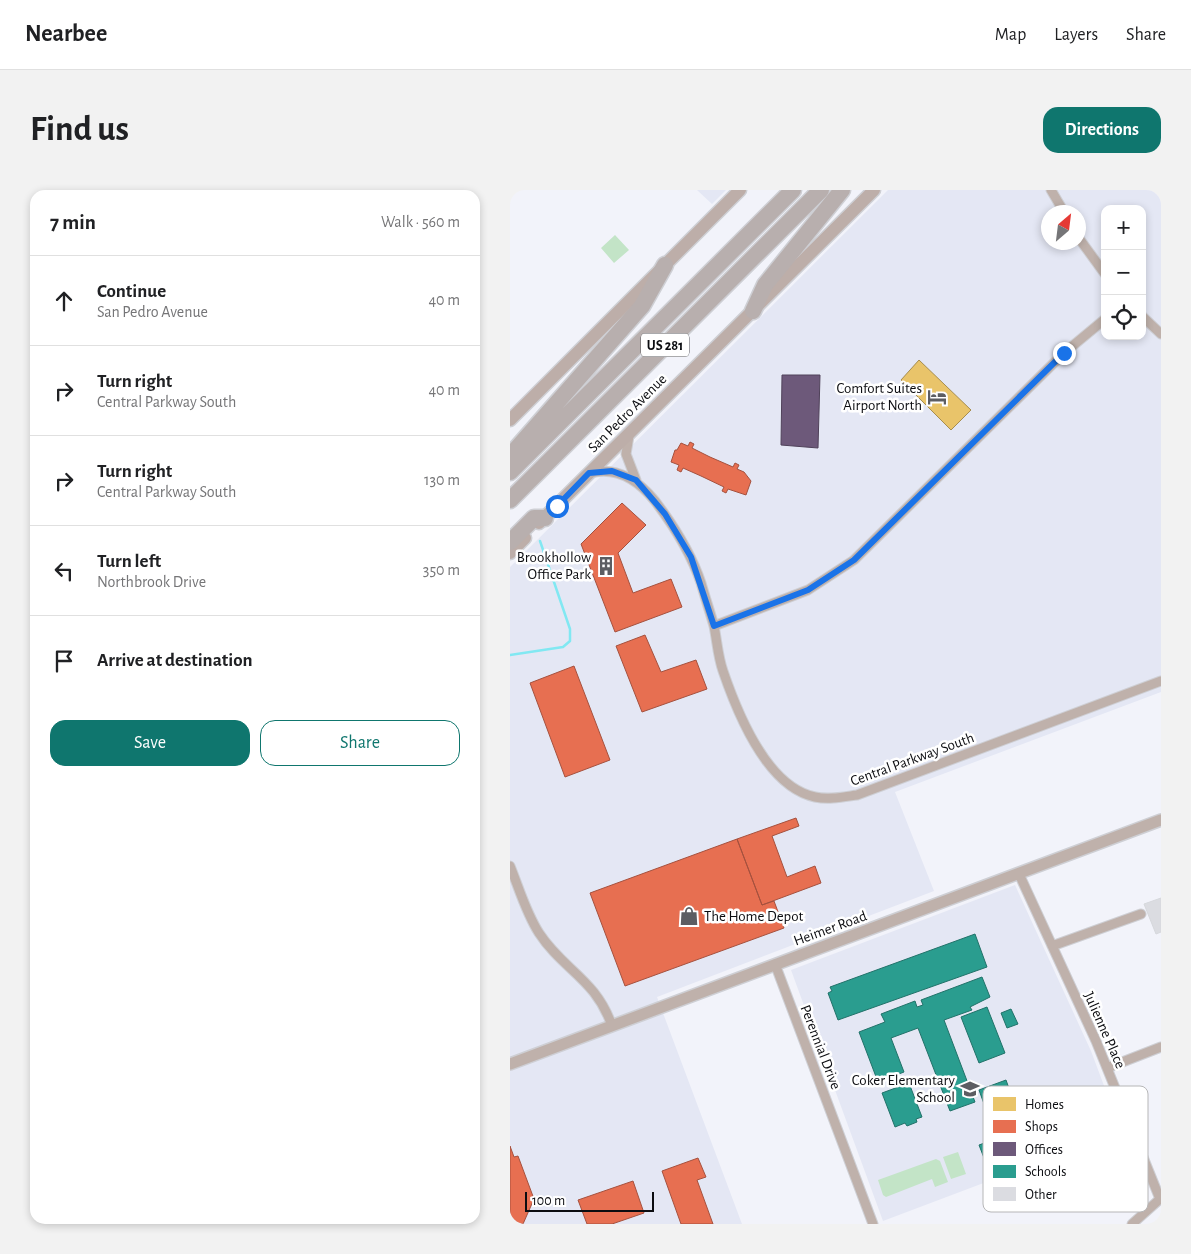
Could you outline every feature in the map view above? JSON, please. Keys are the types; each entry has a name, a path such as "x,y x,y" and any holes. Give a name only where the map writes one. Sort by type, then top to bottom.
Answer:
{"highway":[{"name":"US 281","path":"510,472 793,190"},
{"name":"US 281","path":"510,500 821,190"},
{"path":"753,310 765,286 842,190"},
{"path":"510,456 642,306 665,265"},
{"path":"510,542 534,518 544,518"}],"main road":[{"path":"510,420 740,190"},
{"name":"San Pedro Avenue","path":"510,553 874,190"}],"street":[{"path":"1052,190 1060,205"},
{"path":"1086,248 1101,269"},
{"path":"1146,320 1161,334"},
{"path":"714,626 808,590 854,560 1064,353 1101,323"},
{"name":"Central Parkway South","path":"630,433 626,452 636,480 665,514 691,557 714,626 722,669 736,706 755,742 777,774 797,789 815,797 842,798 857,795 1161,681"},
{"name":"Central Parkway South","path":"589,473 612,471 636,480"},
{"name":"Heimer Road","path":"510,1064 1161,820"},
{"path":"510,866 530,916 539,933 600,998 612,1026"},
{"name":"Julienne Place","path":"1019,874 1114,1086"},
{"path":"1052,946 1141,914"},
{"name":"Perennial Drive","path":"775,964 873,1224"},
{"path":"1107,1068 1161,1047"},
{"name":"Julienne Place","path":"1148,1167 1161,1198"},
{"path":"1148,1210 1161,1198"},
{"path":"1132,1224 1145,1212"}],"shaded area":[{"path":"697,190 726,190 712,204"},
{"path":"888,190 1161,190 1161,692 895,792 934,891 657,997 742,1224 510,1224 510,567"},
{"name":"Coker Elementary School","path":"1015,885 1091,1051 1104,1086 983,1086 983,1183 883,1221 791,970"}],"green space":[{"path":"615,235 629,250 614,263 601,248"},
{"path":"958,1152 966,1174 951,1179 943,1157"},
{"path":"936,1159 940,1161 948,1182 935,1187 932,1179 886,1197 883,1195 878,1180"}],"building: Homes":[{"name":"Comfort Suites Airport North","path":"919,360 971,410 951,430 901,380"}],"building: Shops":[{"path":"690,442 694,444 692,448 710,457 733,467 735,463 739,465 737,469 744,472 751,481 746,495 728,489 726,493 722,491 724,487 701,476 683,468 681,472 677,470 679,465 671,462 675,450 677,450 681,443 688,446"},
{"name":"Brookhollow Office Park","path":"622,503 646,525 618,553 633,593 671,579 682,607 615,632 581,544"},
{"path":"645,635 661,672 696,660 707,689 642,712 616,646"},
{"path":"574,666 610,760 565,777 530,683"},
{"path":"796,818 799,826 772,836 787,877 815,866 821,883 762,905 737,839"},
{"name":"The Home Depot","path":"737,839 762,905 774,901 784,928 625,986 590,893"},
{"path":"510,1146 514,1157 518,1156 534,1199 523,1224 510,1224"},
{"path":"698,1158 706,1177 697,1180 713,1224 681,1224 662,1171"},
{"path":"633,1181 644,1213 612,1224 587,1224 578,1200"}],"building: Offices":[{"path":"782,375 820,375 818,448 781,445"}],"building: Schools":[{"path":"975,934 987,967 838,1020 828,993 832,991 830,987"},
{"path":"982,977 990,997 970,1007 972,1010 944,1020 975,1102 950,1111 918,1028 891,1038 904,1072 878,1082 859,1032 885,1022 881,1014 915,1001 917,1007 923,1005 921,1000"},
{"path":"987,1007 1005,1053 979,1063 961,1017"},
{"path":"1011,1009 1018,1024 1007,1028 1001,1013"},
{"path":"1006,1080 1008,1086 990,1086"},
{"path":"909,1083 922,1117 916,1119 917,1122 907,1126 905,1123 895,1127 882,1093"},
{"path":"983,1089 983,1101 979,1090"},
{"path":"983,1144 983,1155 979,1145"}],"building: Other":[{"path":"1161,898 1161,932 1156,934 1144,904"}],"waterway":[{"path":"510,655 563,647 570,641 570,629 540,541"}],"place":[{"name":"Comfort Suites Airport North","path":"937,397"},
{"name":"Brookhollow Office Park","path":"606,566"},
{"name":"The Home Depot","path":"689,916"},
{"name":"Coker Elementary School","path":"970,1089"}],"route":[{"path":"557,506 589,473 602,470 612,471 636,480 665,514 691,557 714,626 808,590 854,560 1064,353"}]}
